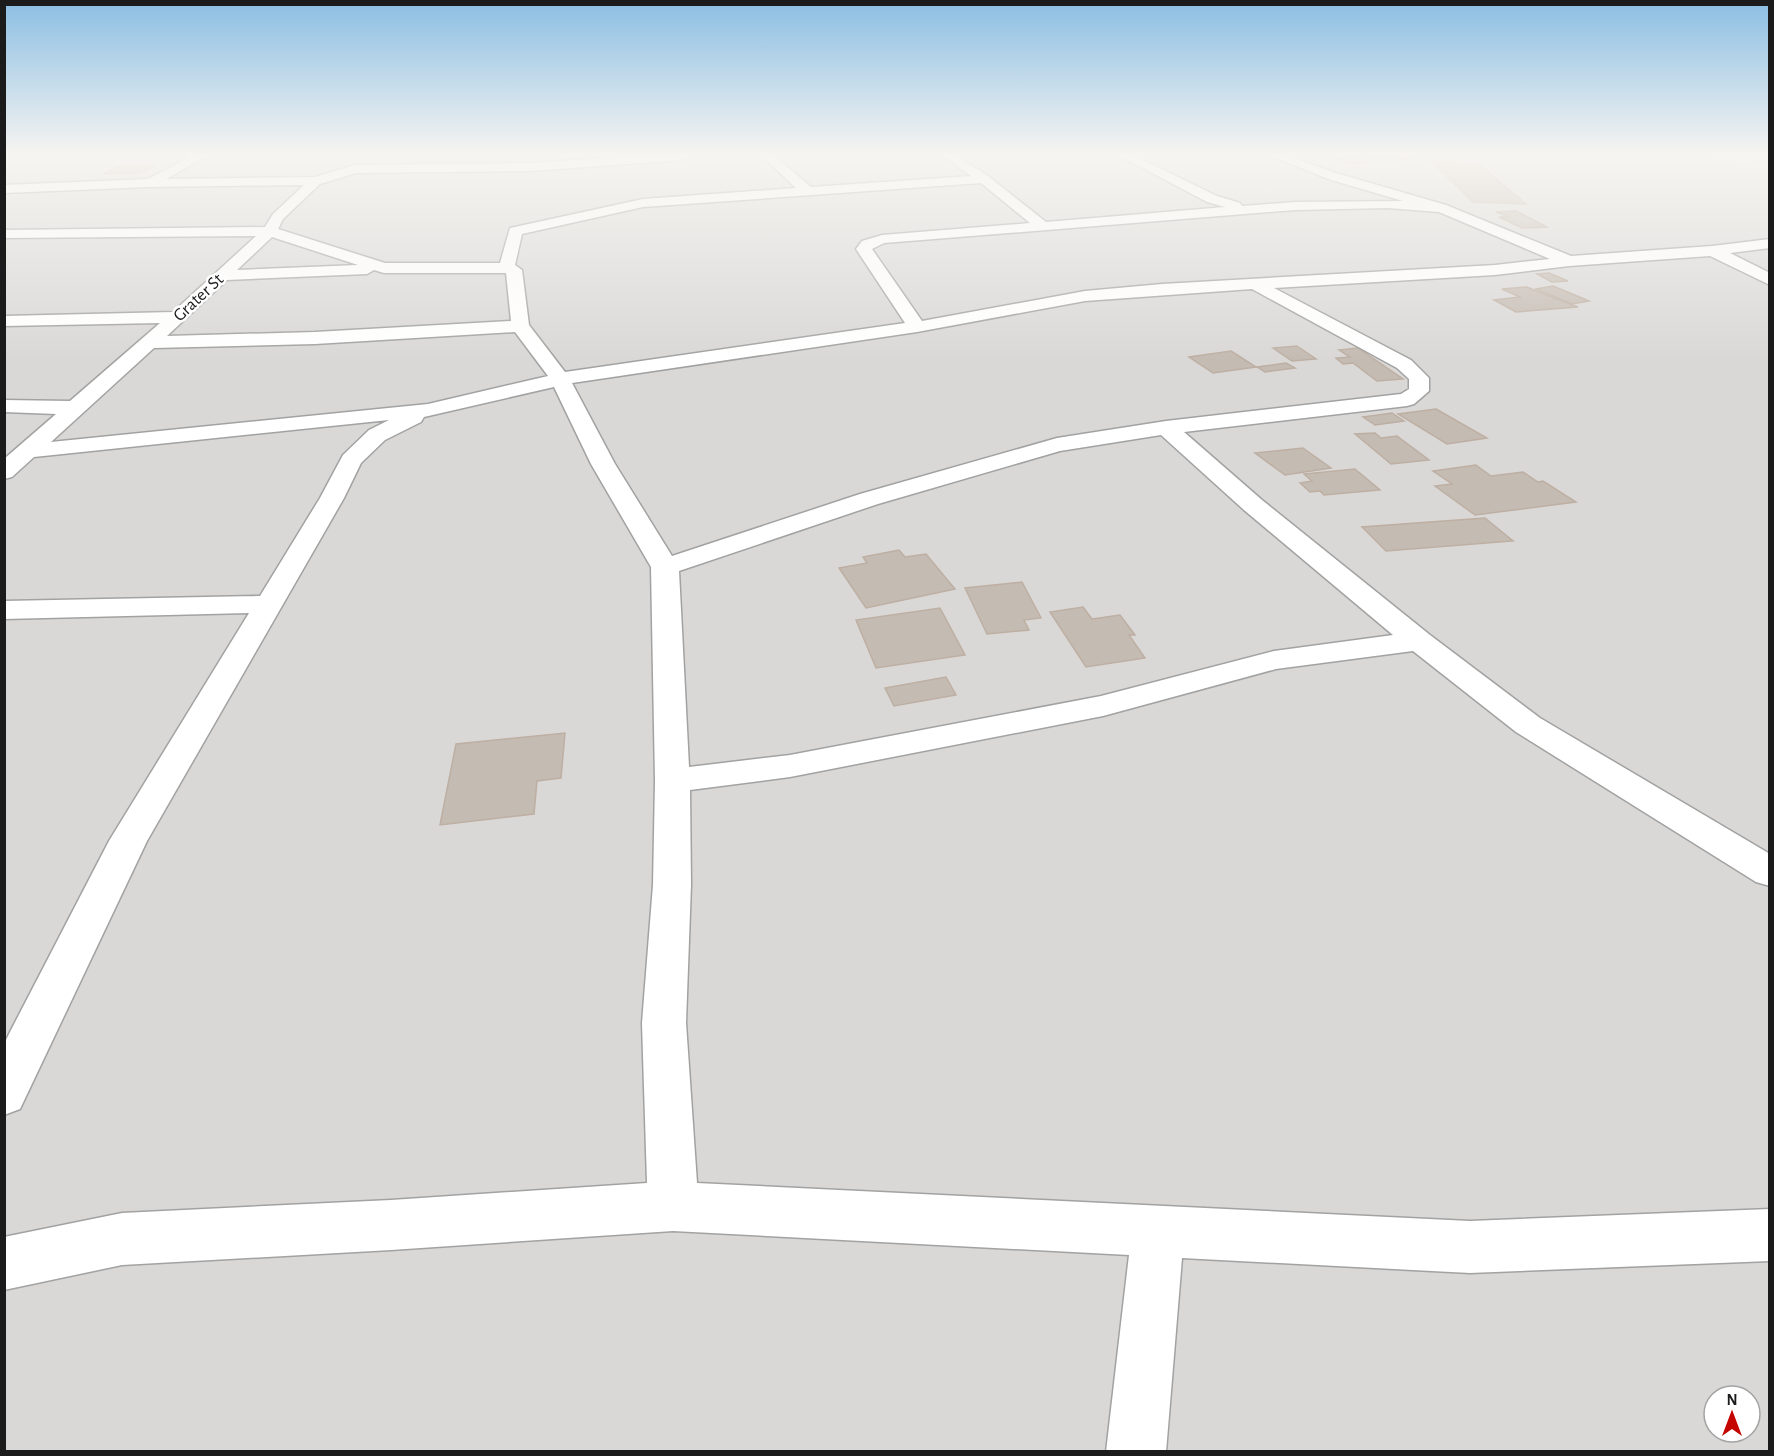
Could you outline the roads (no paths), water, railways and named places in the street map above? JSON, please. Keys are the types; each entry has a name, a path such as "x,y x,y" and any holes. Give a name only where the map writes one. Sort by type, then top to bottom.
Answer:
{"street":[{"name":"Grater St","path":"4,472 222,276 274,224"},
{"path":"507,268 515,231 541,224"},
{"path":"1040,224 1044,227"},
{"path":"917,327 864,249 867,244 882,239 1079,224"},
{"path":"1480,224 1569,261"},
{"path":"4,234 269,231 384,268"},
{"path":"30,451 428,410 560,379 917,327 1085,296 1162,289 1483,271 1569,261 1764,246"},
{"path":"1712,251 1751,268 1770,280"},
{"path":"222,276 384,268 507,268 514,270 520,326 560,379 603,464 665,567 672,781 672,885 664,1023 673,1206"},
{"path":"665,567 869,499 1057,445 1166,428 1407,400 1419,391 1419,378 1404,364 1255,284"},
{"path":"4,321 177,317"},
{"path":"150,342 315,338 520,326"},
{"path":"4,406 77,408"},
{"path":"4,1094 128,840 332,498 351,460 376,435 428,410"},
{"path":"1166,428 1253,505 1419,641 1528,725 1770,872"},
{"path":"4,610 268,604"},
{"path":"672,781 790,766 1103,706 1274,660 1351,648 1419,641"},
{"path":"4,1264 122,1239 392,1225 673,1206 1470,1247 1770,1235"},
{"path":"1136,1452 1158,1232"}]}
